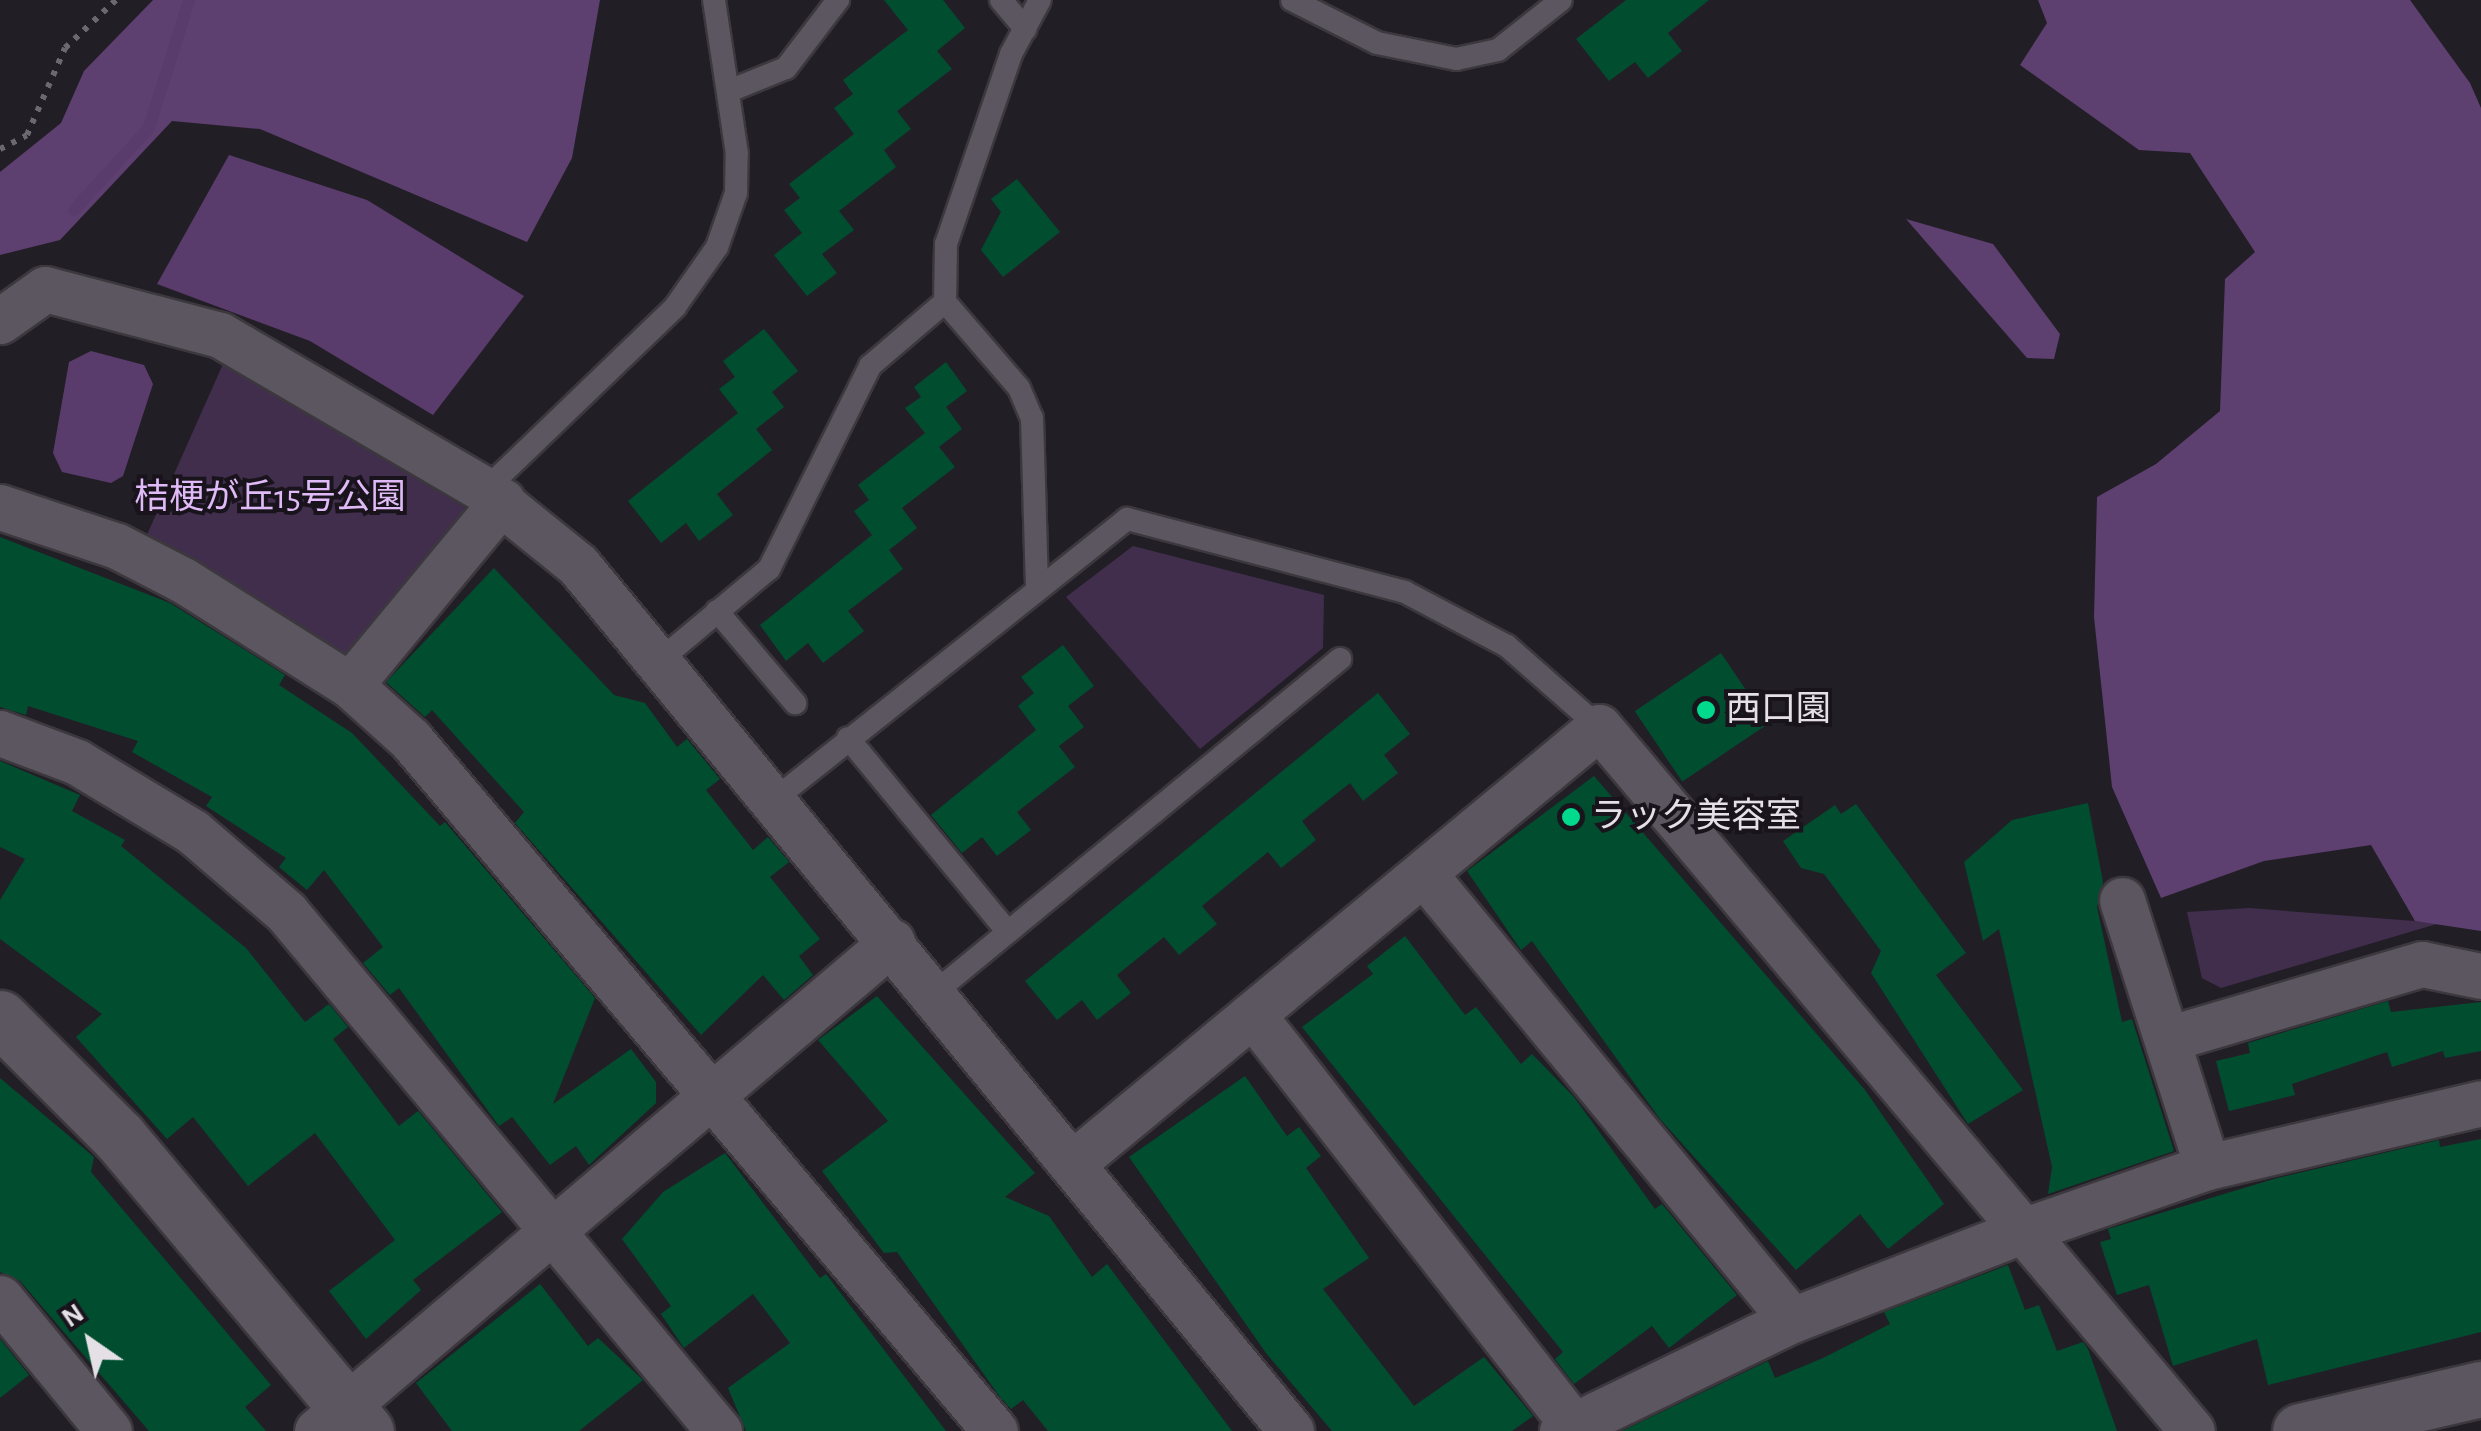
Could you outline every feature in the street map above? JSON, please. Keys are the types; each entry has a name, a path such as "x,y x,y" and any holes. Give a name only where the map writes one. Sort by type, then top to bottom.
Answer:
{"street":[{"path":"0,321 45,289 220,335 493,496 578,565 1291,1431"},
{"path":"350,686 493,496"},
{"path":"0,507 118,546 350,686 456,783 995,1431"},
{"path":"1074,1164 1600,728 2192,1431"},
{"path":"0,733 77,762 235,863 336,963 719,1431"},
{"path":"1424,874 1792,1320"},
{"path":"2122,900 2207,1167"},
{"path":"0,1018 60,1070 343,1423 556,1232 892,942"},
{"path":"2167,1039 2422,964 2481,976"},
{"path":"1253,1015 1568,1428 1792,1320 2022,1231 2207,1167 2481,1103"},
{"path":"0,1298 109,1431"},
{"path":"2300,1431 2481,1389"}],"lane":[{"path":"493,496 699,278 736,193 728,91 714,0"},
{"path":"728,91 786,68 838,0"},
{"path":"1001,0 1024,29"},
{"path":"1036,588 1032,418 1019,388 945,302 946,244 1024,29 1040,0"},
{"path":"1292,0 1377,43 1456,58 1498,50 1560,0"},
{"path":"660,660 768,569 870,366 945,302"},
{"path":"774,799 1127,519 1303,559 1454,615 1507,646 1600,728"},
{"path":"717,612 796,703"},
{"path":"934,993 1340,659"},
{"path":"848,738 1008,932"}],"path":[{"path":"0,149 26,135 65,48 116,0"}],"green space":[{"name":"桔梗が丘15号公園","path":"223,364 469,510 357,654 342,657 146,537"},
{"path":"1133,546 1324,595 1323,648 1200,749 1066,597"},
{"path":"2249,908 2440,923 2221,988 2202,978 2187,912"}],"shaded area":[{"path":"153,0 600,0 572,158 527,242 260,129 172,121 60,240 0,255 0,172 61,123 84,71"},
{"path":"2038,0 2410,0 2470,83 2481,108 2481,931 2415,921 2371,845 2264,861 2161,898 2112,787 2094,617 2097,497 2156,464 2220,411 2225,279 2255,252 2190,153 2139,150 2020,65 2047,23"},
{"path":"229,155 367,200 524,296 433,415 310,341 157,284"},
{"path":"1906,219 1993,244 2060,334 2054,359 2027,358"},
{"path":"91,351 144,365 153,384 123,476 111,483 62,472 53,453 69,362"}],"building":[{"path":"884,0 943,0 965,28 937,51 952,69 897,111 911,129 884,150 896,167 839,211 854,230 822,254 837,273 807,296 774,255 802,233 784,210 800,198 789,184 854,134 834,108 853,94 843,80 908,30"},
{"path":"1626,0 1709,0 1668,33 1682,51 1648,78 1635,62 1609,81 1576,39"},
{"path":"1017,179 1060,232 1003,277 981,250 1001,212 991,199"},
{"path":"764,329 798,371 772,392 784,407 756,429 772,450 717,494 733,515 699,541 686,523 661,543 628,501 738,413 719,389 735,377 723,361"},
{"path":"946,362 967,391 946,407 962,429 939,447 955,467 902,508 917,528 889,550 903,569 848,611 864,631 823,663 808,643 786,661 760,625 872,535 854,511 869,500 858,485 925,433 905,408 921,397 914,387"},
{"path":"0,537 170,603 285,675 279,685 352,733 440,826 445,822 595,998 553,1104 631,1049 656,1082 656,1103 589,1165 576,1146 550,1165 512,1117 499,1126 399,988 390,995 363,963 383,947 324,870 307,890 279,867 286,858 206,806 212,797 132,752 138,741 28,706 26,715 0,707"},
{"path":"494,568 614,695 645,703 677,747 687,739 720,779 706,790 753,850 768,837 789,862 770,877 820,939 799,956 813,975 784,1000 763,975 701,1035 515,823 524,812 432,710 425,717 386,682"},
{"path":"1063,645 1094,686 1068,706 1084,727 1059,746 1075,767 1017,812 1031,830 997,856 982,837 962,853 931,815 1036,730 1018,706 1034,693 1021,677"},
{"name":"西口園","path":"1721,653 1769,723 1682,782 1635,711"},
{"path":"1378,693 1410,734 1384,755 1398,773 1363,801 1350,783 1302,821 1316,840 1281,868 1268,852 1202,906 1217,924 1179,955 1164,937 1117,975 1131,993 1097,1020 1082,1000 1057,1020 1025,981"},
{"path":"0,761 80,795 72,811 125,840 121,846 246,948 305,1022 329,1004 348,1027 333,1039 399,1126 418,1111 502,1212 413,1280 421,1290 366,1339 329,1291 395,1240 315,1133 248,1186 193,1117 167,1139 76,1037 102,1014 0,939 0,900 25,859 0,847"},
{"path":"1594,776 1865,1090 1944,1204 1888,1249 1860,1214 1796,1270 1660,1119 1532,941 1521,950 1467,871"},
{"path":"2088,803 2103,882 2097,907 2122,1022 2132,1019 2174,1151 2048,1194 2052,1167 1999,929 1983,941 1964,862 2012,820"},
{"path":"1856,804 1966,953 1936,975 2023,1090 1968,1124 1871,973 1881,951 1824,874 1801,868 1783,841 1835,805 1841,814"},
{"path":"1405,936 1465,1015 1476,1007 1521,1064 1532,1054 1574,1097 1655,1209 1662,1204 1737,1295 1669,1348 1652,1326 1574,1384 1555,1359 1563,1352 1302,1027 1373,974 1367,966"},
{"path":"877,996 1035,1173 1005,1197 1049,1216 1092,1277 1107,1264 1232,1431 1048,1431 1023,1400 1011,1409 1000,1397 897,1252 884,1253 822,1171 888,1121 818,1040"},
{"path":"2388,1001 2391,1012 2481,1002 2481,1051 2445,1058 2443,1051 2392,1067 2387,1052 2292,1084 2295,1095 2229,1111 2216,1061 2250,1053 2248,1043"},
{"path":"1245,1076 1287,1136 1299,1127 1321,1156 1306,1168 1369,1258 1323,1289 1414,1406 1484,1357 1533,1416 1512,1431 1332,1431 1266,1353 1129,1157"},
{"path":"0,1078 94,1157 91,1172 271,1385 245,1407 266,1431 149,1431 20,1281 0,1272"},
{"path":"2481,1139 2481,1332 2268,1385 2257,1339 2173,1366 2149,1285 2117,1295 2100,1242 2111,1239 2108,1229 2277,1178 2439,1140 2440,1147"},
{"path":"725,1153 820,1278 826,1274 946,1431 746,1431 728,1388 790,1343 753,1294 684,1348 661,1314 671,1306 622,1239 663,1192"},
{"path":"2008,1265 2025,1310 2039,1305 2057,1351 2083,1342 2088,1349 2117,1431 1622,1431 1768,1361 1775,1378 1823,1358 1890,1324 1884,1312"},
{"path":"540,1284 588,1346 598,1338 643,1380 579,1431 452,1431 416,1383"},
{"path":"0,1339 29,1375 0,1398"}],"waterway":[{"path":"74,210 149,128 189,0"}],"place":[{"name":"西口園","path":"1706,710"},
{"name":"ラック美容室","path":"1571,817"}]}
